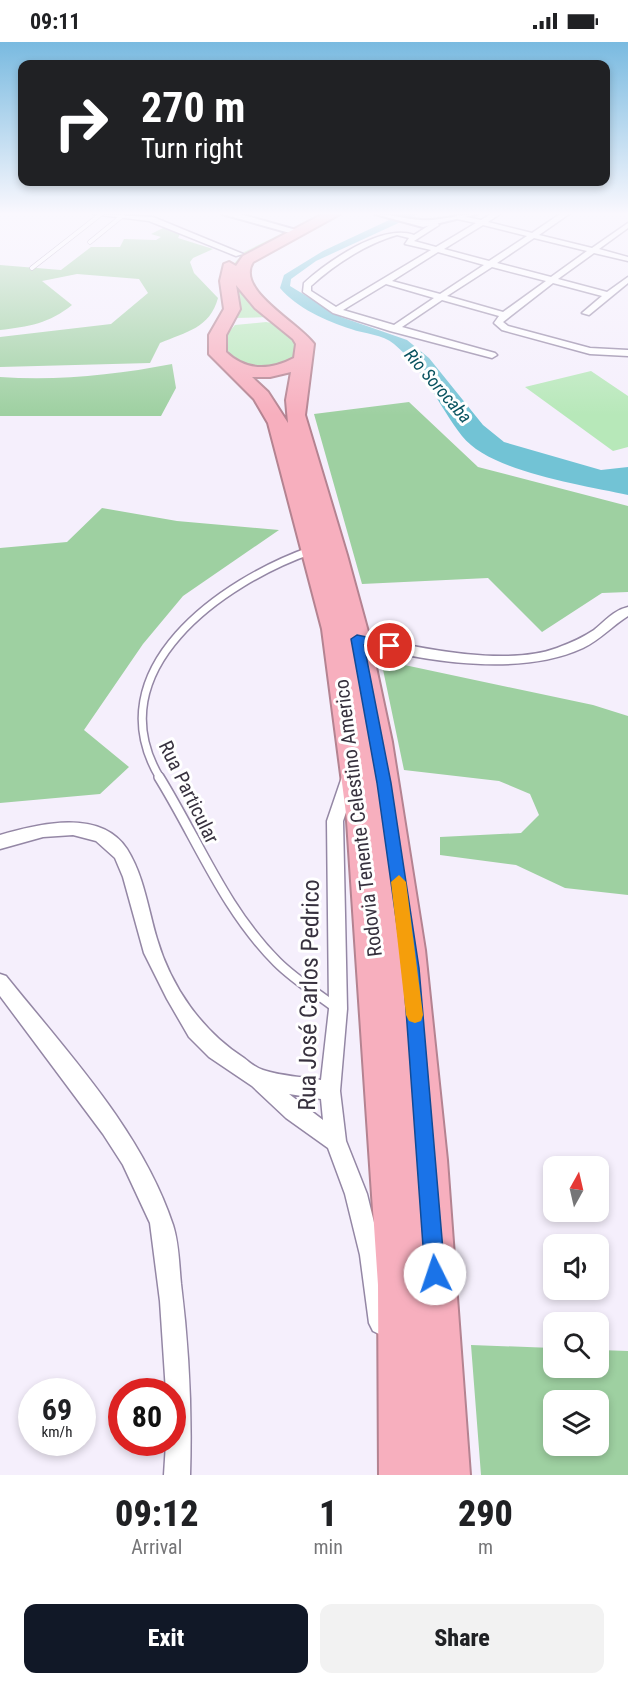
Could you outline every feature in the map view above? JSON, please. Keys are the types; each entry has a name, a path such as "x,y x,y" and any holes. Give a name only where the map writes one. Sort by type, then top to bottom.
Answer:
{"highway":[{"name":"Rodovia Tenente Celestino Americo","path":"228,281 232,309 250,321 302,336 305,344 295,400 295,415 357,639 384,783 411,968 437,1298 446,1475"},
{"name":"Rodovia Tenente Celestino Americo","path":"243,281 252,298 250,321"},
{"name":"Rodovia Tenente Celestino Americo","path":"250,321 217,333 215,347 218,354 261,396 278,423 333,629 355,763 374,945 399,1284 402,1475"},
{"path":"235,369 255,373 277,372 303,360"}],"street":[{"path":"311,281 307,285 307,292 336,311 393,329 492,355"},
{"path":"336,311 384,281 504,315"},
{"path":"393,329 466,281"},
{"path":"608,295 552,281 504,315 498,324 505,328 590,351 628,353"},
{"path":"586,313 626,281"},
{"path":"357,639 455,655 530,659 548,656 594,636 616,616 628,611"},
{"name":"Rua José Carlos Pedrico","path":"355,763 335,821 338,1009 330,1091 336,1141 356,1194 371,1255 402,1475"},
{"path":"2,841 31,832 63,828 95,834 115,845 130,871 150,945 176,997 202,1038 259,1079 293,1111 336,1141"},
{"path":"0,982 81,1086 140,1175 162,1225 178,1360 177,1475"},
{"path":"259,1079 330,1091"}],"lane":[{"name":"Rua Particular","path":"313,549 289,556 239,582 191,619 170,646 146,690 143,719 146,748 214,881 272,958 338,1009"}],"green space":[{"path":"0,281 43,281 72,305 38,323 0,330"},
{"path":"140,281 202,281 218,298 203,323 188,332 160,343 150,363 0,367 0,337 111,324 148,293"},
{"path":"231,281 239,281 250,305 269,317 236,318 239,299"},
{"path":"266,322 277,324 298,342 296,359 275,369 252,369 243,366 234,359 224,338 235,325"},
{"path":"172,364 176,388 161,416 0,416 0,377 86,376"},
{"path":"591,371 628,396 628,447 613,451 525,387"},
{"path":"409,402 478,467 628,506 628,592 602,593 542,632 488,578 362,584 314,414"},
{"path":"102,508 177,521 279,530 183,596 143,644 84,730 129,767 100,794 0,803 0,548 67,542"},
{"path":"381,660 593,705 628,716 628,895 565,888 516,865 440,855 440,837 521,833 539,815 530,794 499,781 404,770"},
{"path":"471,1345 543,1348 543,1378 609,1378 609,1350 628,1351 628,1475 481,1475"}],"water":[{"name":"Rio Sorocaba","path":"282,281 291,281 290,286 341,317 407,340 429,358 483,425 504,442 601,470 628,467 628,495 539,475 493,459 475,448 462,436 414,364 394,344 384,338 322,318 303,308 280,288"}],"slow traffic":[{"path":"399,882 415,1015"}],"route":[{"path":"390,646 357,639 384,783 411,968 435,1274"}]}
